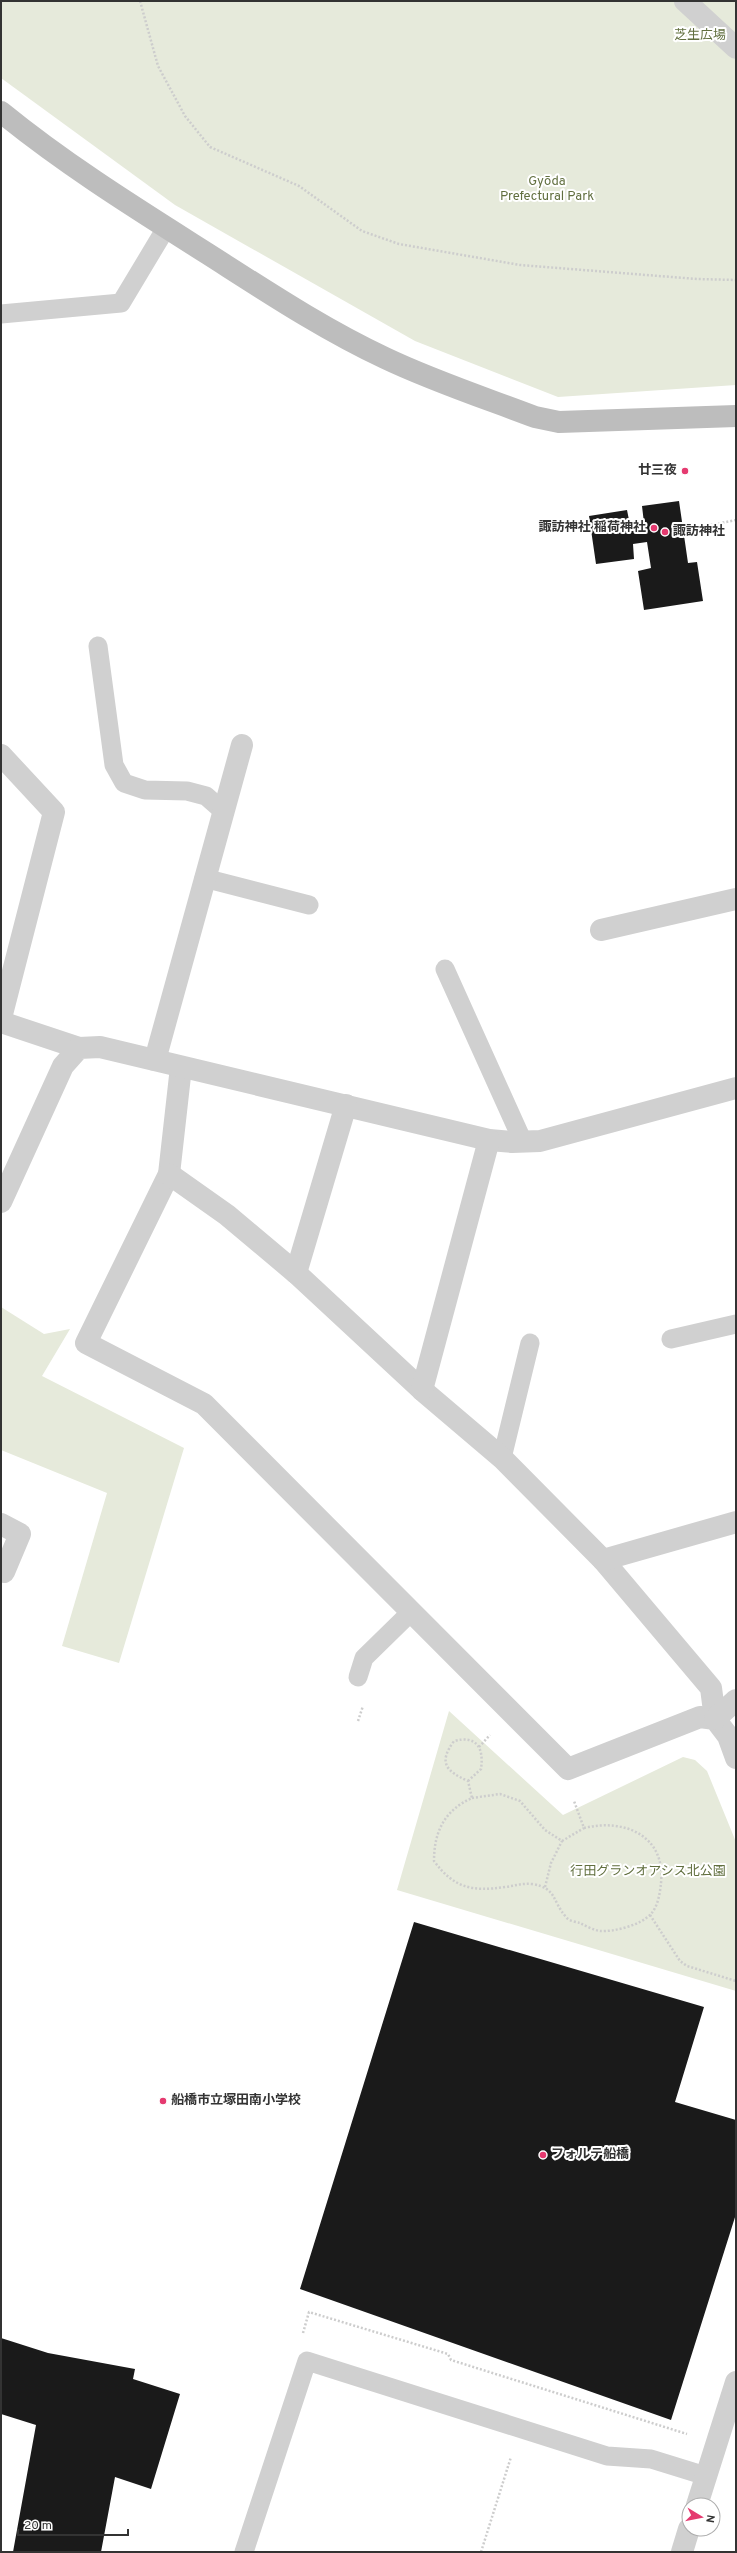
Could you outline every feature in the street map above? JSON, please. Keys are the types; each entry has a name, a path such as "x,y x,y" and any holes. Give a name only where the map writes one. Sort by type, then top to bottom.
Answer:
{"street":[{"path":"685,1 736,48"},
{"path":"1,112 40,144 166,228 323,326 385,359 535,417 559,422 736,416"},
{"path":"155,1060 222,810 242,745"},
{"path":"1,755 54,812 1,1018"},
{"path":"601,930 736,899"},
{"path":"1,1022 79,1048 100,1047 489,1140 524,1142 540,1141 736,1088"},
{"path":"1,1202 63,1066 79,1048"},
{"path":"182,1067 169,1174 86,1342 204,1404 568,1769 700,1717 715,1719 736,1700"},
{"path":"296,1273 346,1105"},
{"path":"422,1390 489,1140"},
{"path":"169,1174 227,1216 296,1273 422,1390 502,1458 603,1560 712,1688 715,1719 728,1736 736,1758"},
{"path":"603,1560 736,1522"},
{"path":"1,1524 20,1534 4,1572"},
{"path":"699,2497 736,2382"},
{"path":"682,2552 687,2537"}],"lane":[{"path":"1,314 121,303 166,228"},
{"path":"98,646 114,765 124,783 145,790 181,791 206,796 222,810"},
{"path":"204,878 309,905"},
{"path":"445,969 524,1142"},
{"path":"671,1339 736,1324"},
{"path":"502,1458 530,1343"},
{"path":"358,1677 364,1658 412,1612"},
{"path":"244,2552 307,2361 607,2456 651,2459 706,2476"}],"path":[{"path":"140,1 158,66 185,116 210,147 299,186 362,231 399,244 520,265 697,279 736,280"},
{"path":"691,529 736,520"},
{"path":"479,1747 493,1732"},
{"path":"464,1738 472,1740 479,1747 482,1758 481,1769 468,1781 451,1774 445,1764 446,1751 454,1741 464,1738"},
{"path":"468,1781 472,1798"},
{"path":"546,1887 551,1863 562,1841 584,1828 599,1824 617,1825 634,1830 651,1843 659,1856 662,1870 658,1901 650,1915 634,1924 614,1930 599,1931 567,1918 546,1887 518,1884 476,1889 454,1882 442,1872 434,1861 434,1846 440,1826 453,1809 472,1798 500,1794 520,1801 545,1830 562,1841"},
{"path":"574,1801 584,1828"},
{"path":"650,1915 680,1961 687,1966 736,1982"},
{"path":"481,2552 513,2451"}],"green space":[{"name":"Gyōda Prefectural Park","path":"1,1 736,1 736,385 558,397 415,341 175,205 1,78"},
{"path":"1,1307 44,1334 70,1329 42,1376 184,1448 119,1663 62,1646 107,1493 1,1450"},
{"name":"行田グランオアシス北公園","path":"449,1711 563,1815 683,1757 695,1760 707,1771 736,1842 736,1991 397,1890"}],"building":[{"path":"679,501 688,563 697,562 703,601 644,610 638,571 651,568 647,542 633,544 634,559 596,564 589,516 627,510 630,525 644,523 642,506"},
{"path":"414,1922 704,2007 675,2102 736,2120 736,2214 671,2420 300,2289"},
{"path":"1,2338 48,2353 135,2369 133,2379 180,2394 151,2489 115,2477 101,2552 13,2552 36,2425 1,2414"}],"place":[{"name":"廿三夜","path":"685,471"},
{"name":"諏訪神社 稲荷神社","path":"654,528"},
{"name":"諏訪神社","path":"665,532"},
{"name":"船橋市立塚田南小学校","path":"163,2101"},
{"name":"フォルテ船橋","path":"543,2155"}],"park label":[{"name":"芝生広場","path":"700,36"}]}
